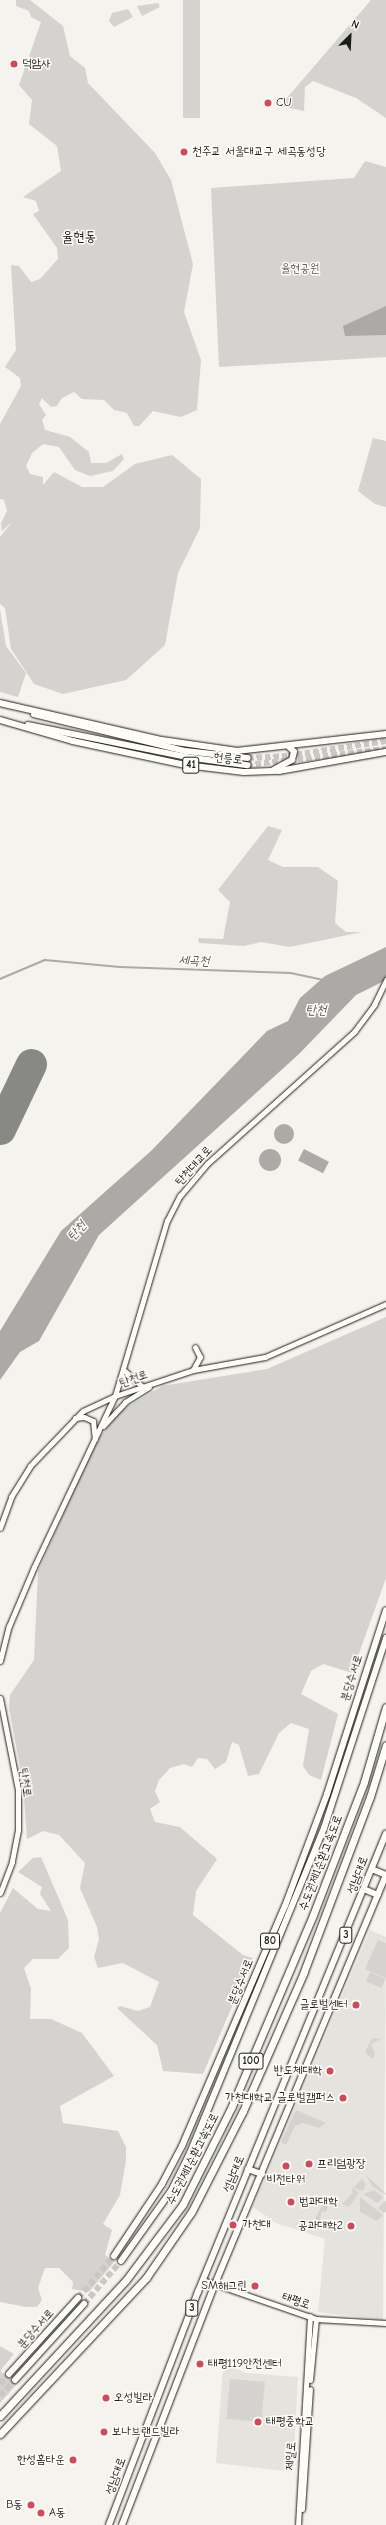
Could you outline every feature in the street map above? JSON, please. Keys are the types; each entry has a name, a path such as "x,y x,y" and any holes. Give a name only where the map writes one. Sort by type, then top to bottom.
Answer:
{"highway":[{"name":"분당수서로","path":"114,2256 162,2184 182,2146 285,1906 326,1794 386,1610"},
{"name":"분당수서로","path":"121,2261 170,2190 190,2153 313,1856 386,1638"},
{"name":"수도권제1순환고속도로","path":"0,2416 126,2280 183,2204 232,2106 313,1915 364,1782 386,1707"},
{"name":"수도권제1순환고속도로","path":"0,2434 146,2278 192,2211 243,2111 303,1974 370,1797 386,1745"},
{"name":"분당수서로","path":"9,2374 78,2298"},
{"name":"분당수서로","path":"15,2380 84,2304"}],"main road":[{"name":"헌릉로","path":"0,704 201,747 237,751 289,747 386,734"},
{"path":"0,704 91,731 186,751 248,758"},
{"name":"헌릉로","path":"0,720 73,741 186,765 244,772 272,771 386,752"},
{"path":"0,720 186,757 247,765"},
{"path":"272,771 292,760 294,752 289,747"},
{"name":"탄천로","path":"0,1661 9,1626 34,1567 116,1396 193,1370 286,1350 386,1304"},
{"path":"193,1370 200,1357 195,1347"},
{"path":"125,1371 143,1386"},
{"path":"101,1428 125,1402 159,1381"},
{"path":"76,1418 84,1416 93,1421 95,1439"},
{"name":"탄천로","path":"0,1698 18,1790 18,1830 12,1862 0,1893"},
{"name":"성남대로","path":"109,2525 203,2280 386,1834"},
{"path":"372,1869 386,1875"},
{"name":"성남대로","path":"122,2525 216,2284 386,1875"},
{"path":"364,1889 378,1895"},
{"path":"248,2169 262,2174"},
{"name":"태평로","path":"203,2280 316,2319 386,2323"},
{"name":"제일로","path":"300,2525 310,2316"},
{"name":"제일로","path":"300,2525 316,2319"}],"street":[{"name":"탄천대교로","path":"116,1396 128,1363 167,1221 180,1196 207,1164 336,1050 374,1005 386,980"},
{"path":"0,1528 23,1475 76,1418 116,1396"}],"shaded area":[{"name":"가천대학교 글로벌캠퍼스","path":"370,1930 386,1937 383,2320 318,2312 325,2239 276,2223 253,2207"},
{"name":"태평중학교","path":"227,2365 246,2373 298,2377 293,2472 216,2463 223,2368"}],"green space":[{"path":"16,0 30,0 63,26 70,56 85,68 88,83 155,153 171,180 193,264 184,312 201,360 197,410 181,417 153,411 139,426 134,426 127,413 114,410 104,400 82,399 74,392 62,398 57,406 51,407 42,398 39,404 46,415 42,420 45,430 70,437 89,452 91,463 106,463 122,454 124,459 113,471 90,476 75,470 59,447 43,444 32,453 26,466 30,474 43,477 43,485 54,472 82,487 103,487 135,464 172,455 201,479 200,528 178,573 165,645 126,680 63,694 34,684 11,649 5,608 0,604 0,537 12,522 2,531 1,523 7,511 4,500 0,499 0,424 21,386 20,378 5,367 16,350 11,265 19,266 31,282 40,279 58,259 57,248 33,214 39,211 36,201 23,197 61,171 57,146 29,124 32,100 19,85 41,22 31,17 29,11 16,6"},
{"path":"183,0 200,0 200,118 183,118"},
{"path":"371,0 386,0 386,118 356,98 313,81 305,87 304,111 280,106"},
{"path":"158,3 160,7 142,16 137,6"},
{"path":"128,9 133,17 114,27 109,21 112,13"},
{"name":"율현공원","path":"365,161 386,167 386,357 219,367 211,188 354,178"},
{"path":"373,438 386,441 386,507 375,504 358,491"},
{"path":"0,609 6,646 26,673 18,697 0,692"},
{"path":"268,826 282,830 268,860 283,867 318,867 338,881 335,923 346,932 362,932 290,947 261,942 244,946 199,943 198,938 223,939 230,902 218,890"},
{"path":"386,1317 386,1578 352,1673 323,1664 311,1671 301,1694 338,1714 321,1780 309,1775 303,1766 309,1729 291,1723 279,1733 259,1774 248,1776 239,1745 232,1742 226,1762 215,1769 207,1759 198,1758 192,1767 184,1764 170,1768 159,1780 155,1791 160,1802 150,1809 155,1822 180,1827 217,1859 196,1891 193,1915 243,1955 253,1958 203,2074 163,2071 157,2045 117,2008 120,2006 138,2011 150,2007 159,1982 123,1963 98,1968 94,1957 99,1939 97,1927 80,1888 85,1863 59,1835 43,1831 27,1839 23,1784 9,1708 10,1695 34,1660 38,1571 95,1443 120,1411 162,1386 267,1369"},
{"path":"41,1857 68,1920 69,1948 58,1959 33,1959 24,1968 31,1989 30,2019 51,2019 82,2033 114,2076 60,2106 63,2123 118,2131 126,2147 126,2160 120,2195 103,2224 112,2230 105,2255 115,2261 89,2292 72,2289 73,2282 59,2268 45,2268 38,2288 42,2300 37,2307 26,2307 0,2302 0,1913 13,1888 38,1909 51,1911 40,1894 42,1887 18,1872 33,1858"},
{"path":"378,1940 386,1943 386,1978 365,1969"},
{"path":"370,1972 386,1979 381,1988 366,1981"},
{"path":"372,2038 381,2039 371,2044 375,2054 372,2059 365,2052"},
{"path":"296,2110 326,2123 319,2128 303,2123 295,2126 286,2145 281,2142"},
{"path":"366,2175 386,2194 386,2195 372,2186"},
{"path":"362,2179 366,2184 363,2191 353,2188"},
{"path":"351,2187 359,2193 349,2207 342,2204 353,2193"},
{"path":"374,2190 383,2197 378,2203 363,2194"},
{"path":"327,2195 325,2200 330,2202 326,2212 322,2211 317,2230 314,2221"},
{"path":"360,2197 383,2215 377,2221 360,2212"},
{"path":"386,2200 386,2212 384,2213 378,2208"},
{"path":"0,2346 14,2354 0,2371"},
{"path":"0,2371 17,2384 0,2403"},
{"path":"230,2379 265,2382 261,2422 227,2419"}],"water":[{"path":"386,306 386,335 345,336 343,326"},
{"name":"탄천","path":"386,947 386,980 356,995 299,1054 99,1235 39,1341 20,1352 0,1380 0,1331 61,1231 151,1151 267,1031 288,1021 300,998 325,976"},
{"path":"280,1124 288,1124 294,1130 294,1138 288,1144 280,1144 274,1138 274,1130"},
{"path":"270,1149 278,1152 281,1160 278,1168 270,1171 262,1168 259,1160 262,1152"},
{"path":"304,1149 329,1162 323,1173 298,1161"}],"waterway":[{"name":"세곡천","path":"0,979 45,960 120,967 291,973 323,980"}],"runway":[{"path":"0,1129 31,1064"}],"tunnel":[{"path":"248,758 288,756 386,741"},
{"path":"247,765 386,749"},
{"path":"78,2298 114,2256"},
{"path":"84,2304 121,2261"},
{"path":"0,2384 9,2374"},
{"path":"0,2396 15,2380"}],"place":[{"name":"덕암사","path":"14,64"},
{"name":"CU","path":"268,103"},
{"name":"천주교 서울대교구 세곡동성당","path":"184,152"},
{"name":"글로벌센터","path":"356,2005"},
{"name":"반도체대학","path":"330,2071"},
{"name":"가천대학교 글로벌캠퍼스","path":"343,2098"},
{"name":"프리덤광장","path":"309,2164"},
{"name":"비전타워","path":"286,2166"},
{"name":"법과대학","path":"291,2202"},
{"name":"가천대","path":"233,2225"},
{"name":"공과대학2","path":"351,2226"},
{"name":"SM해그린","path":"255,2286"},
{"name":"태평119안전센터","path":"200,2364"},
{"name":"오성빌라","path":"106,2398"},
{"name":"태평중학교","path":"258,2422"},
{"name":"보나브랜드빌라","path":"104,2432"},
{"name":"한성홈타운","path":"73,2460"},
{"name":"B동","path":"31,2505"},
{"name":"A동","path":"41,2513"}],"district":[{"name":"율현동","path":"79,237"}]}
